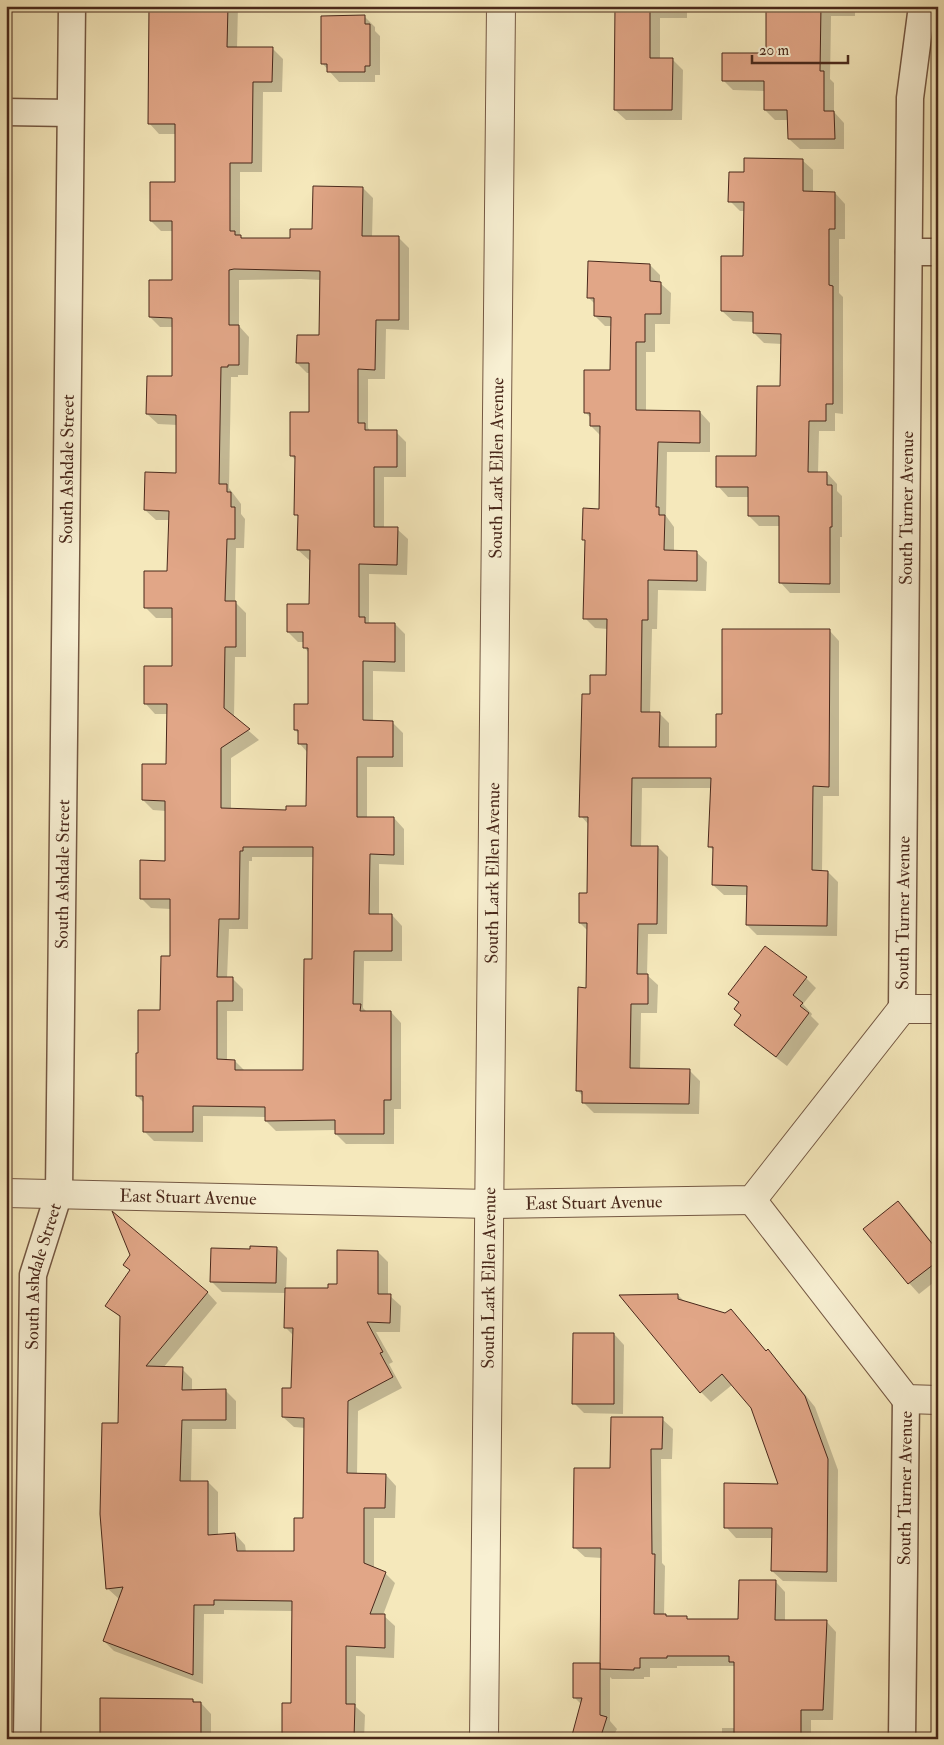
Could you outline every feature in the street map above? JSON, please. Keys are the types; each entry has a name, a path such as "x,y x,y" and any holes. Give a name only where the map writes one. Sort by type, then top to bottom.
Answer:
{"street":[{"name":"South Ashdale Street","path":"28,1739 33,1275 59,1194 72,6"},
{"name":"South Lark Ellen Avenue","path":"484,1739 501,6"},
{"name":"South Turner Avenue","path":"902,1010 910,98 922,6"},
{"path":"6,112 70,112"},
{"path":"909,252 938,252"},
{"path":"752,1200 902,1010 938,1009"},
{"name":"East Stuart Avenue","path":"6,1193 490,1204 752,1200"},
{"name":"South Turner Avenue","path":"752,1200 906,1399 902,1739"},
{"path":"906,1399 938,1400"}],"building":[{"path":"149,6 228,6 227,47 273,47 272,82 253,82 252,163 230,163 230,231 235,231 235,235 241,235 241,238 290,238 290,229 312,229 313,186 363,187 362,236 399,236 399,320 376,320 375,370 358,369 358,423 365,423 365,430 397,430 397,467 374,467 374,527 398,527 397,565 359,564 359,617 365,617 365,623 395,623 395,662 363,661 363,720 393,721 393,757 357,757 357,817 394,817 394,855 370,854 369,914 392,914 392,951 354,951 353,1004 361,1004 360,1011 391,1011 391,1100 384,1100 384,1134 335,1134 335,1120 265,1121 265,1107 193,1106 193,1132 143,1132 143,1096 136,1096 138,1010 160,1010 161,956 170,956 170,899 140,899 140,860 165,861 165,801 142,800 142,764 166,764 167,704 144,704 144,666 172,666 172,608 144,608 144,571 167,571 169,511 144,510 145,472 176,473 176,415 146,414 147,376 172,376 172,318 149,317 149,280 172,280 172,221 150,221 150,182 175,182 175,124 148,124","holes":["229,270 320,271 319,335 297,335 296,363 309,363 309,412 290,412 290,456 295,456 294,515 298,515 297,550 310,550 309,604 287,604 287,632 303,632 303,648 308,648 308,704 294,704 294,730 298,730 298,744 307,744 306,806 286,806 286,810 221,808 221,748 250,729 224,708 225,647 236,647 236,601 225,601 227,539 235,539 235,507 231,507 231,492 227,492 227,484 219,484 221,367 239,365 239,325 229,325","243,847 313,847 312,959 304,959 303,1070 235,1070 235,1060 217,1059 217,1001 233,1001 233,977 217,977 219,919 239,919 240,851 243,851"]},
{"path":"615,6 650,6 650,58 673,58 672,110 614,110"},
{"path":"766,6 821,6 820,71 824,71 824,111 834,111 835,139 788,139 787,110 764,110 764,81 722,81 722,53 766,53"},
{"path":"365,15 365,24 370,24 370,66 365,66 365,72 327,72 327,64 321,64 321,16"},
{"path":"744,158 803,159 803,191 835,192 835,229 829,229 829,285 833,286 833,404 826,404 826,421 809,421 808,472 827,472 827,485 832,485 830,584 779,583 779,516 748,516 748,487 716,487 716,456 756,456 757,386 780,386 781,334 753,333 753,312 721,311 721,256 743,256 744,202 728,202 729,172 744,172"},
{"path":"588,261 650,264 650,281 661,282 661,314 645,314 645,342 636,342 636,410 700,411 700,443 658,442 656,507 659,507 659,515 665,515 664,550 697,551 697,581 648,580 648,620 642,620 641,712 660,712 659,747 716,747 716,714 722,714 722,629 830,629 829,787 813,786 812,870 828,871 827,926 746,925 747,886 712,885 713,847 708,847 711,778 632,778 631,846 658,846 657,924 638,924 637,974 648,974 648,1004 631,1004 630,1068 690,1069 689,1104 582,1103 582,1091 576,1091 578,987 586,988 587,923 579,923 579,893 587,893 588,817 579,817 582,694 590,694 590,675 606,675 607,619 583,619 585,540 582,540 583,508 599,509 600,426 590,426 590,413 584,413 584,370 610,370 611,317 594,316 594,298 587,298"},
{"path":"765,946 807,977 793,995 803,1003 800,1006 809,1013 776,1057 734,1025 741,1015 734,1009 739,1002 728,994"},
{"path":"898,1201 938,1251 938,1261 908,1284 863,1229"},
{"path":"112,1211 208,1292 146,1366 183,1367 182,1390 226,1389 226,1420 182,1420 180,1481 208,1481 208,1535 235,1533 237,1551 294,1551 294,1518 303,1518 304,1418 282,1417 282,1388 291,1388 293,1328 284,1328 285,1288 328,1288 328,1284 337,1284 337,1250 378,1251 378,1294 391,1294 390,1323 367,1322 383,1352 380,1353 393,1377 348,1401 347,1473 386,1474 385,1508 364,1508 364,1563 386,1572 370,1614 385,1614 385,1648 346,1646 346,1704 355,1704 354,1739 282,1739 282,1703 291,1703 292,1601 214,1600 214,1605 194,1605 193,1675 103,1641 123,1587 106,1589 100,1514 102,1423 118,1423 120,1316 105,1306 130,1270 123,1265 130,1255"},
{"path":"250,1246 277,1247 276,1283 210,1282 211,1248 250,1249"},
{"path":"678,1294 678,1299 725,1313 731,1309 766,1351 768,1349 805,1396 828,1459 827,1572 771,1571 772,1528 724,1528 724,1483 778,1484 751,1408 722,1374 700,1393 619,1295"},
{"path":"573,1333 614,1333 614,1404 572,1404"},
{"path":"611,1417 663,1417 662,1449 651,1449 652,1554 655,1554 654,1614 687,1616 687,1619 738,1619 739,1580 776,1580 775,1620 827,1620 823,1710 801,1710 801,1739 734,1739 734,1662 729,1662 729,1656 640,1658 640,1668 634,1668 634,1670 600,1669 601,1548 573,1548 574,1468 610,1468"},
{"path":"573,1663 600,1663 600,1715 607,1717 600,1739 571,1739 582,1698 573,1698"},
{"path":"100,1698 193,1699 193,1702 201,1702 201,1739 100,1739"}]}
